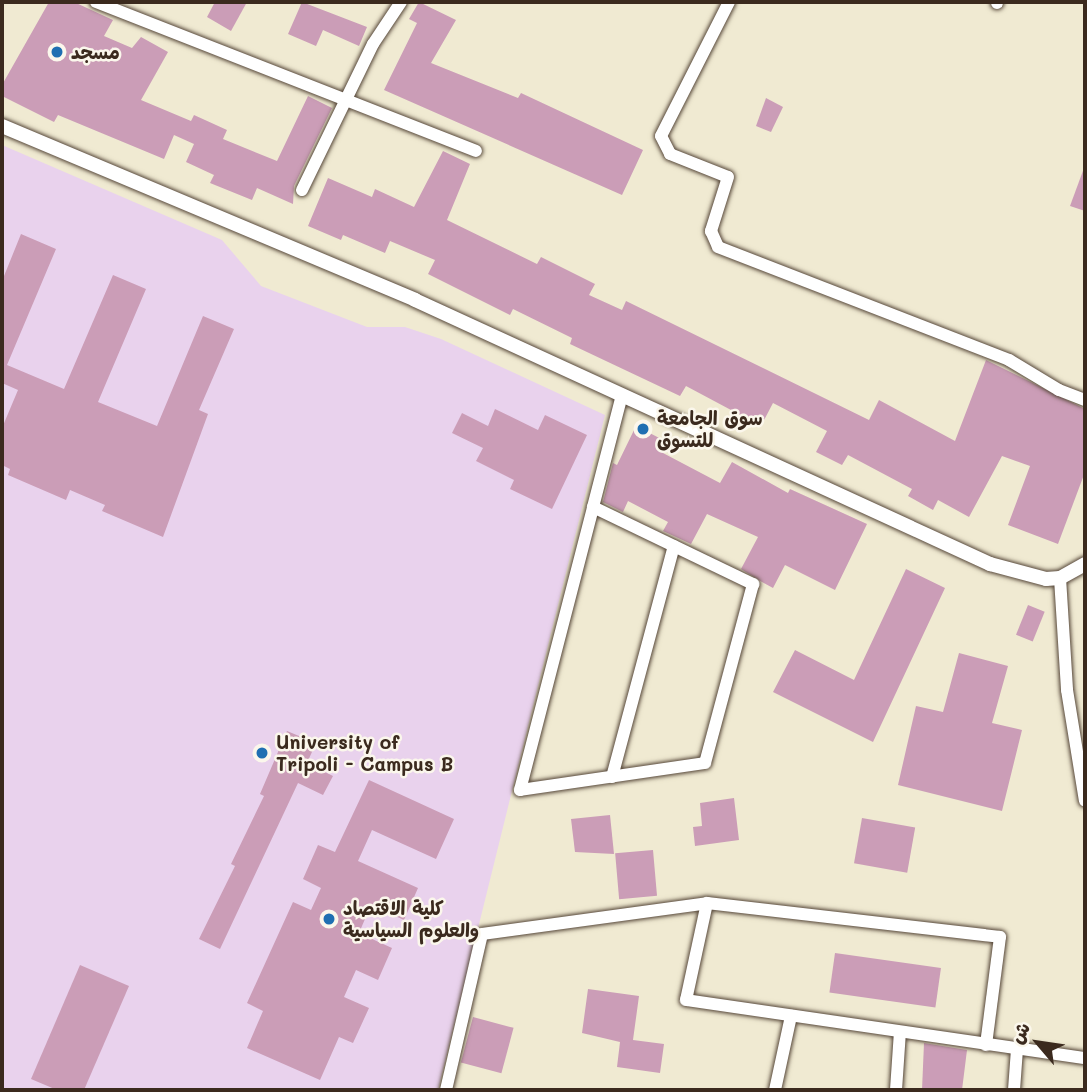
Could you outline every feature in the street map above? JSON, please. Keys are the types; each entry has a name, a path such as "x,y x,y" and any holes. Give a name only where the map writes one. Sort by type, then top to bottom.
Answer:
{"street":[{"path":"96,2 111,5 476,151"},
{"path":"302,190 345,100 401,2"},
{"path":"729,2 661,136 670,154 728,177 711,231 718,247 1009,360 1059,390 1085,400"},
{"path":"2,126 305,253 990,564 1023,576 1060,579 1085,564"},
{"path":"593,507 753,584 705,763 520,790 593,507 622,395"},
{"path":"612,777 674,546"},
{"path":"1060,579 1067,690 1085,801"},
{"path":"708,903 686,1000 1085,1058"},
{"path":"446,1090 482,934 708,903 1000,937 986,1045"},
{"path":"775,1090 791,1016"},
{"path":"896,1090 900,1032"},
{"path":"1014,1090 1017,1049"}],"shaded area":[{"name":"University of Tripoli - Campus B","path":"2,145 222,240 261,286 367,327 405,327 441,339 605,415 438,1090 2,1090"}],"building":[{"path":"49,2 74,2 113,20 104,36 132,48 141,37 168,52 141,100 191,121 194,115 227,130 223,139 277,161 308,96 332,108 294,186 293,204 257,188 252,200 210,183 214,175 186,162 194,144 174,135 164,159 58,115 54,122 2,96 2,85"},
{"path":"215,2 247,2 231,31 207,17"},
{"path":"302,2 367,27 359,46 323,30 316,46 288,34"},
{"path":"419,2 456,20 431,63 518,98 521,93 643,150 622,195 384,90 417,23 409,19"},
{"path":"766,98 783,107 771,132 756,126"},
{"path":"443,151 470,164 447,220 537,264 541,257 595,284 589,295 622,310 626,301 869,420 879,400 955,441 986,360 1085,409 1085,472 1058,544 1008,525 1030,466 1002,456 969,517 938,500 933,510 908,496 912,489 848,455 842,465 816,452 827,431 773,403 761,426 686,386 680,396 570,344 572,338 513,309 510,315 428,274 435,260 390,241 385,253 343,235 341,240 308,226 328,178 372,197 375,189 414,207"},
{"path":"1085,168 1085,211 1070,206"},
{"path":"21,234 56,249 7,365 64,389 113,275 146,289 98,402 157,426 203,316 234,329 199,410 208,414 163,537 102,511 105,505 70,490 66,500 8,475 10,469 2,465 2,428 18,390 2,383 2,281"},
{"path":"495,409 538,430 545,415 587,435 552,509 510,489 514,480 476,461 483,448 452,433 462,413 488,426"},
{"path":"636,426 669,443 663,453 720,483 732,462 788,493 790,489 867,524 835,590 785,565 773,588 762,582 741,569 758,537 707,514 691,544 663,531 668,522 628,501 623,512 603,502 613,463 617,465"},
{"path":"906,569 945,588 873,742 773,692 795,650 854,680"},
{"path":"1028,605 1045,612 1033,641 1016,635"},
{"path":"959,653 1008,666 992,723 1022,730 1002,811 898,785 916,706 943,712"},
{"path":"287,731 316,743 307,763 333,776 323,795 298,783 220,949 199,939 235,866 231,864 264,796 260,794"},
{"path":"369,780 454,819 436,859 372,830 358,861 418,888 404,920 371,905 359,933 392,948 378,980 356,970 344,997 369,1008 353,1043 339,1037 320,1080 247,1048 263,1011 247,1003 293,902 311,910 321,888 303,879 318,845 335,852"},
{"path":"734,798 739,840 695,846 693,827 702,826 700,803"},
{"path":"610,815 614,854 575,852 571,819"},
{"path":"862,818 915,827 907,873 854,863"},
{"path":"653,850 657,896 619,899 615,853"},
{"path":"835,953 941,968 935,1008 829,993"},
{"path":"80,965 129,986 84,1090 57,1090 31,1079"},
{"path":"588,989 639,996 633,1040 664,1044 660,1073 617,1067 620,1042 582,1033"},
{"path":"473,1017 514,1028 501,1073 461,1062"},
{"path":"924,1043 967,1050 962,1090 922,1090"}],"place":[{"name":"مسجد","path":"57,52"},
{"name":"سوق الجامعة للتسوق","path":"643,429"},
{"name":"University of Tripoli - Campus B","path":"262,753"},
{"name":"كلية الاقتصاد والعلوم السياسية","path":"329,919"}]}
